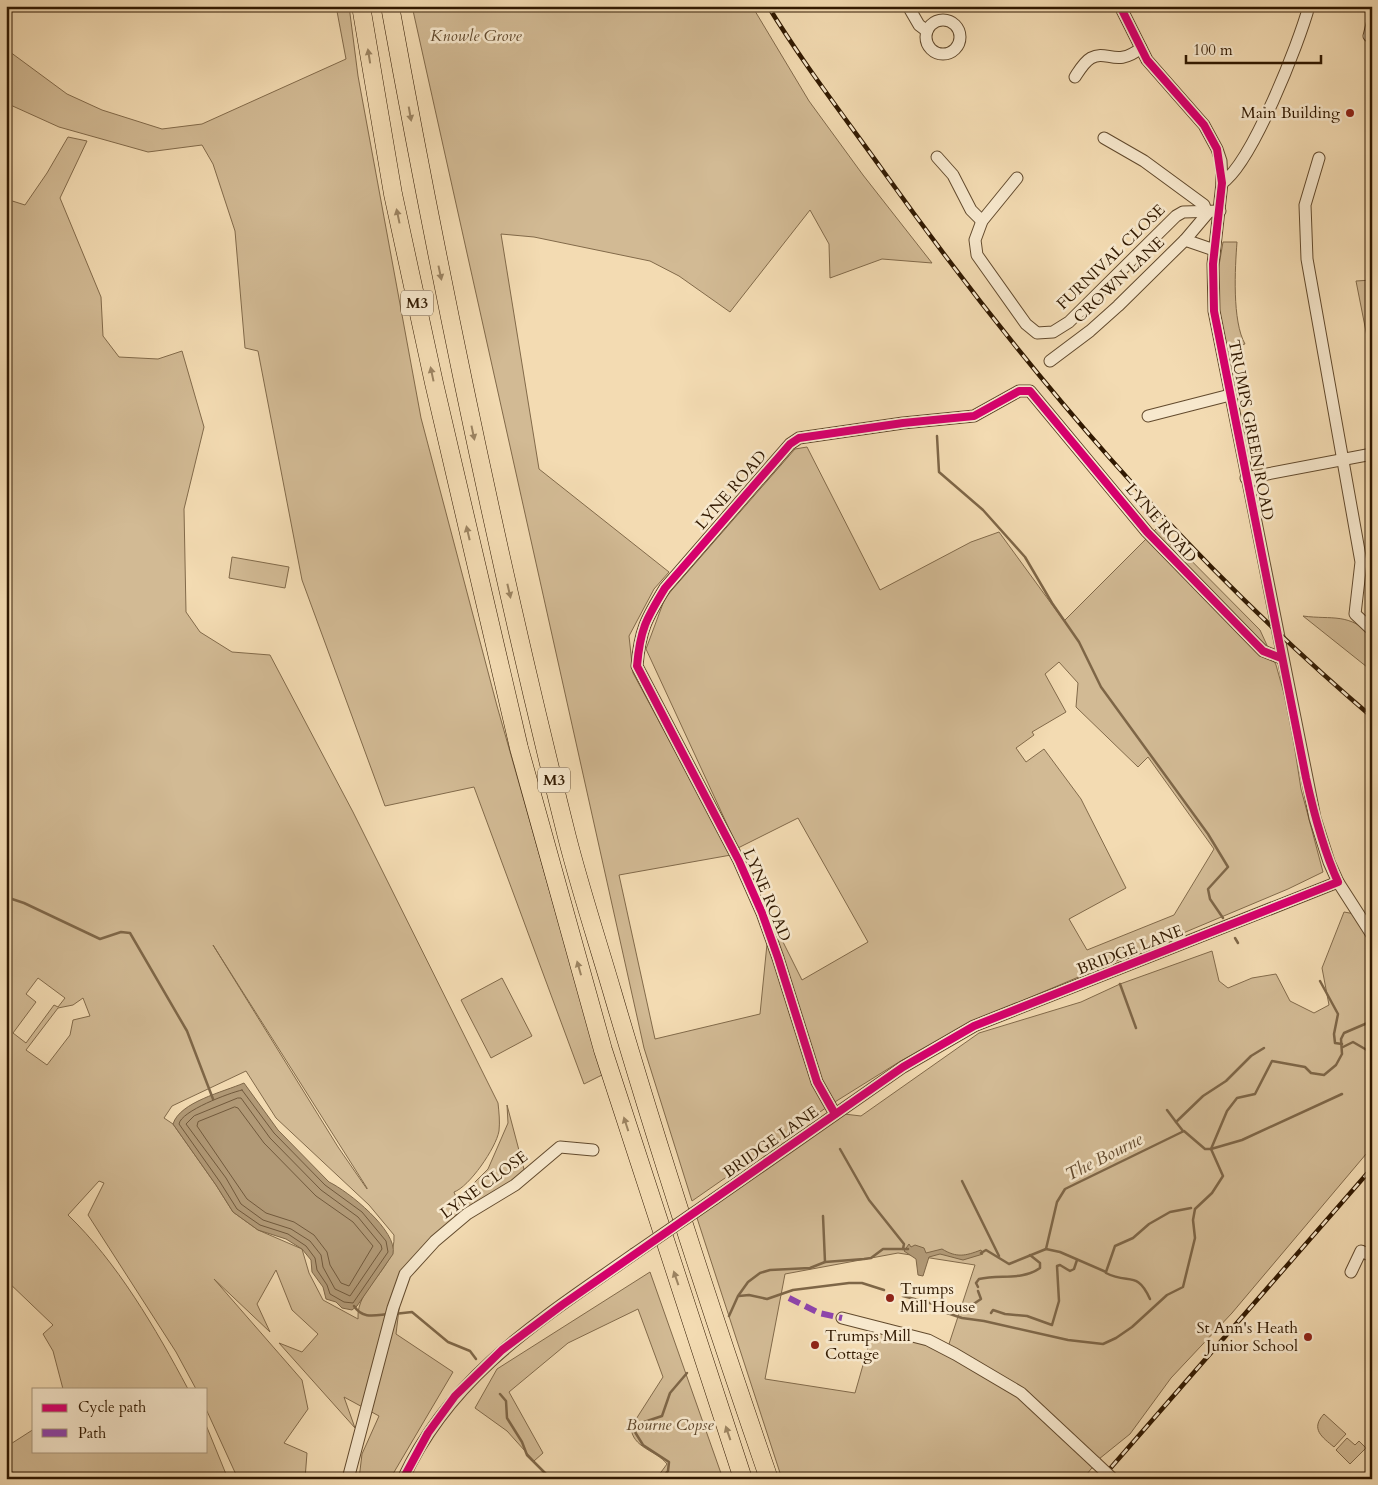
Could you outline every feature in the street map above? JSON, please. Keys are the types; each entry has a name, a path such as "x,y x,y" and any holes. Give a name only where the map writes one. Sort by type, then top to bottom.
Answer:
{"highway":[{"name":"M3","path":"361,6 397,213 434,383 519,748 551,870 606,1059 743,1479"},
{"name":"M3","path":"390,6 427,209 482,474 568,840 636,1074 717,1329 769,1479"}],"street":[{"path":"908,6 919,24 927,31"},
{"name":"TRUMPS GREEN ROAD","path":"1120,6 1155,71 1204,125 1217,148 1222,182 1212,278 1214,311 1281,658 1315,818 1329,862 1338,882 1372,935"},
{"path":"1222,182 1230,178 1242,163 1282,80 1309,6"},
{"path":"1369,36 1372,24"},
{"path":"1075,77 1091,58 1101,56 1122,58 1141,48"},
{"path":"1104,138 1144,161 1204,205 1207,212"},
{"path":"937,157 953,175 970,210 982,221"},
{"path":"1319,158 1305,205 1307,258 1341,459 1361,562 1355,614 1372,630"},
{"name":"FURNIVAL CLOSE","path":"1017,178 982,221 976,240 976,255 1026,324 1037,333 1043,334 1061,328 1069,322 1176,216 1183,212 1220,211"},
{"name":"CROWN LANE","path":"1050,361 1098,324 1185,240 1206,216 1207,212"},
{"name":"CROWN LANE","path":"1185,240 1214,250"},
{"name":"LYNE ROAD","path":"835,1114 817,1082 778,958 758,904 739,861 637,666 640,637 650,613 666,588 790,444 799,438 903,423 974,416 1019,391 1030,390 1147,532 1263,651 1281,658"},
{"path":"1148,416 1230,395"},
{"path":"1246,478 1372,454"},
{"name":"BRIDGE LANE","path":"404,1479 428,1433 455,1396 502,1350 634,1254 903,1067 974,1026 1338,882"},
{"name":"LYNE CLOSE","path":"348,1479 392,1313 405,1274 435,1241 467,1214 515,1185 560,1147 593,1150"},
{"path":"1350,1272 1361,1251 1372,1256"},
{"path":"842,1318 928,1340 1021,1393 1113,1479"}],"green space":[{"path":"336,6 349,6 358,76 421,418 497,706 602,1075 584,1084 474,787 385,806 302,580 258,351 245,348 235,231 213,164 202,145 148,152 59,127 6,103 6,49 67,94 102,110 162,129 202,124 346,59"},
{"name":"Knowle Grove","path":"412,6 752,6 809,101 863,175 932,263 882,259 830,278 829,244 810,210 730,312 679,276 650,261 534,237 501,234 539,469 669,572 654,589 629,636 633,673 731,855 619,875 655,1039 760,1014 767,944 781,938 802,980 868,942 798,818 738,848 646,649 665,598 795,449 807,447 880,590 971,542 999,532 1064,621 1158,527 1260,630 1276,665 1289,711 1301,789 1323,872 1288,889 969,1023 899,1062 830,1105 692,1201 644,1048","holes":["1059,662 1078,683 1076,707 1138,767 1148,757 1214,849 1174,915 1087,950 1069,919 1126,888 1081,799 1044,749 1026,762 1016,748 1034,735 1032,732 1066,712 1045,674"]},
{"path":"68,137 87,141 60,198 101,297 103,336 119,357 158,359 182,351 204,427 184,509 186,612 200,632 232,652 270,655 353,812 498,1103 499,1131 493,1147 474,1175 460,1189 454,1192 461,1210 404,1268 396,1334 453,1372 390,1479 359,1479 362,1454 379,1416 344,1397 355,1428 279,1343 302,1352 318,1334 292,1310 276,1270 257,1304 270,1332 214,1279 302,1380 308,1409 284,1443 307,1453 305,1479 238,1479 208,1413 208,1388 195,1388 176,1352 88,1215 104,1183 99,1181 68,1215 119,1275 163,1343 187,1388 63,1388 53,1351 43,1334 53,1325 6,1280 6,199 25,205","holes":["213,945 367,1188 367,1189 338,1147","38,978 65,998 58,1007 54,1005 26,1043 13,1033 36,1002 26,994","83,998 90,1016 73,1020 70,1035 47,1065 26,1050 58,1008 73,1005","246,1071 276,1118 369,1205 394,1235 393,1248 389,1259 363,1297 359,1307 358,1319 323,1300 309,1273 302,1249 258,1230 233,1212 173,1124 164,1118 172,1106"]},
{"path":"1223,242 1237,242 1236,308 1245,344 1230,347 1222,341 1217,277"},
{"path":"1372,280 1372,362 1356,281"},
{"path":"232,557 289,567 285,588 229,578"},
{"path":"1303,616 1348,620 1364,629 1372,637 1372,671"},
{"path":"1344,912 1372,917 1372,1147 1232,1313 1171,1378 1130,1434 1099,1459 1083,1479 782,1479 697,1218 844,1114 861,1116 979,1033 1081,1002 1120,984 1212,951 1219,981 1228,988 1252,978 1276,974 1290,1001 1314,1013 1329,1005 1322,968","holes":["898,1253 975,1265 948,1347 873,1330 855,1393 765,1379 785,1274"]},
{"path":"502,978 532,1036 491,1058 461,1000"},
{"path":"507,1105 525,1173 465,1210 460,1197 488,1169 508,1123"},
{"name":"Bourne Copse","path":"650,1272 723,1479 656,1479 667,1464 640,1444 632,1434 631,1427 663,1377 638,1309 568,1343 509,1392 543,1453 534,1461 507,1431 475,1408 497,1369"},
{"path":"1324,1414 1346,1434 1334,1447 1319,1432 1318,1424"},
{"path":"32,1430 32,1452 208,1452 208,1430 228,1479 18,1479 6,1464 6,1447"},
{"path":"1347,1438 1355,1445 1359,1441 1366,1448 1350,1464 1336,1450"}],"water":[{"path":"244,1083 278,1130 329,1182 348,1194 370,1213 388,1234 393,1254 357,1306 352,1310 342,1308 336,1302 326,1299 323,1287 312,1272 311,1260 302,1249 286,1239 258,1230 233,1212 173,1124 177,1116 193,1104"},
{"path":"909,1244 911,1247 915,1245 924,1248 926,1253 942,1249 957,1255 966,1255 981,1250 983,1254 963,1260 940,1254 929,1257 923,1276 918,1275 916,1259 904,1251"}],"waterway":[{"path":"937,436 939,472 983,510 1025,557 1052,603 1079,642 1101,687 1208,834 1228,867 1208,889 1210,899 1223,918"},
{"path":"6,897 24,903 100,939 121,932 130,933 187,1031 213,1099"},
{"path":"1235,938 1238,943"},
{"path":"1320,981 1338,1014 1334,1034 1335,1043 1342,1044"},
{"path":"1120,984 1136,1028"},
{"name":"The Bourne","path":"981,1253 986,1250 1009,1264 1046,1249 1057,1202 1065,1189 1184,1131 1205,1149 1211,1149 1227,1111 1237,1098 1255,1094 1272,1061 1305,1067 1311,1073 1324,1075 1336,1065 1342,1054 1341,1039 1344,1033 1372,1021"},
{"path":"1343,1047 1353,1042 1372,1053"},
{"path":"1183,1131 1176,1122 1203,1096 1226,1081 1251,1056 1264,1048"},
{"name":"The Bourne","path":"903,1296 937,1305 944,1312 962,1318 984,1321 1068,1340 1103,1344 1132,1327 1167,1295 1183,1287 1195,1238 1193,1220 1195,1209 1212,1193 1223,1176 1211,1149 1242,1140 1342,1094"},
{"path":"1167,1110 1176,1122"},
{"path":"840,1149 869,1200 904,1244 903,1249"},
{"path":"962,1181 999,1256"},
{"path":"1046,1249 1060,1252 1106,1272 1115,1246 1133,1238 1149,1224 1170,1212 1191,1208"},
{"path":"823,1216 825,1262"},
{"name":"The Bourne","path":"729,1316 738,1296 748,1282 760,1273 770,1270 810,1268 825,1262 871,1258 883,1249 908,1249"},
{"path":"978,1287 976,1283 979,1279 1018,1276 1040,1268 1040,1263 1030,1255"},
{"path":"991,1313 993,1310 1005,1314 1027,1316 1052,1325 1059,1301 1057,1266 1060,1265 1070,1271 1074,1269 1077,1260"},
{"path":"1106,1273 1136,1281 1141,1284 1150,1299"},
{"name":"The Bourne","path":"739,1296 749,1295 767,1299 793,1290 849,1283 862,1283 884,1290"},
{"path":"973,1312 972,1305 981,1299 978,1291"},
{"path":"354,1306 366,1315 389,1314"},
{"path":"394,1314 412,1312 448,1342 470,1351 476,1359"},
{"path":"661,1479 668,1471 669,1462 643,1445 635,1432 638,1424 662,1416 670,1393 687,1373"},
{"path":"500,1394 506,1401 507,1418 522,1442 527,1455 551,1479"}],"railway":[{"path":"768,6 809,68 936,243 1050,388 1110,458 1236,592 1372,717"},
{"path":"1101,1479 1372,1168"}],"marked path":[{"path":"789,1298 819,1313 842,1318"}],"cycle path":[{"path":"403,1479 428,1433 455,1396 502,1350 562,1305 903,1067 974,1026 1338,882 1319,831 1306,778 1214,311 1213,264 1222,183 1217,149 1204,125 1147,60 1120,6"},
{"path":"835,1114 817,1082 762,913 739,861 637,666 645,625 665,588 790,444 799,438 903,423 974,416 1019,391 1030,391 1147,532 1263,651 1281,658"}],"place":[{"name":"Main Building","path":"1350,113"},
{"name":"Trumps Mill House","path":"890,1298"},
{"name":"St Ann's Heath Junior School","path":"1308,1337"},
{"name":"Trumps Mill Cottage","path":"815,1345"}]}
